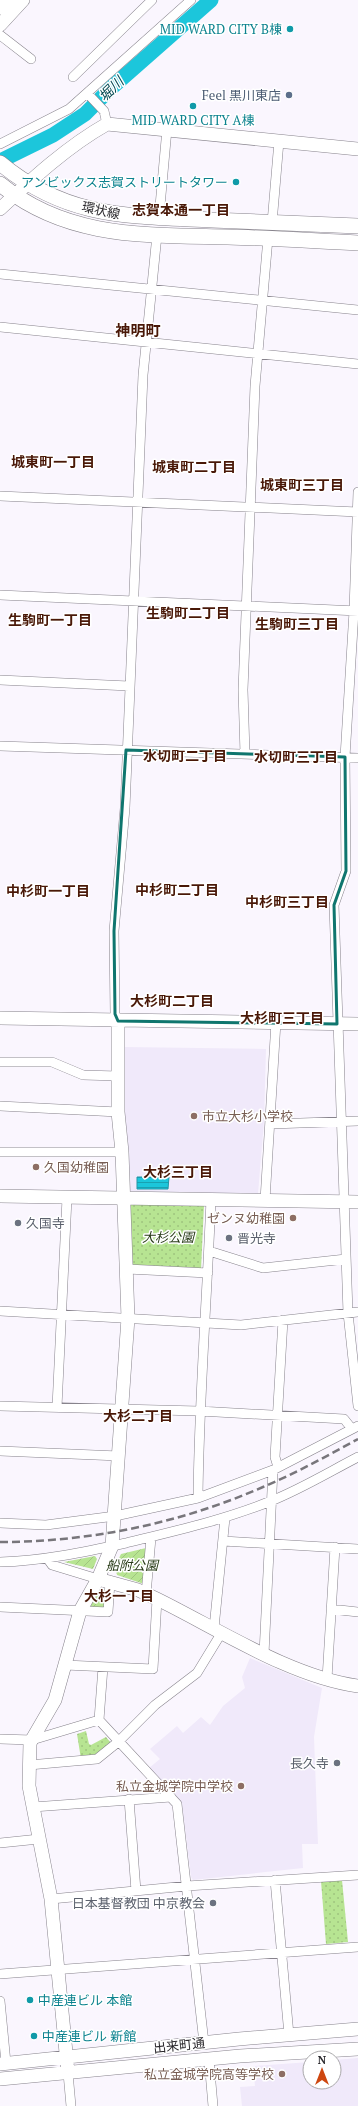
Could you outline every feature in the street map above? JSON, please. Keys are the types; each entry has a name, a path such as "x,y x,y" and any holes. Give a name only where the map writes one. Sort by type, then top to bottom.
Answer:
{"main road":[{"name":"環状線","path":"4,166 27,183 70,204 119,215 358,226"},
{"name":"環状線","path":"0,184 15,196 62,219 88,228 157,235 268,238 358,243"}],"street":[{"path":"0,8 8,0"},
{"path":"0,25 23,0"},
{"path":"73,77 152,0"},
{"path":"0,144 69,109 89,95 191,0"},
{"path":"0,35 32,59"},
{"path":"89,95 104,111 107,124"},
{"path":"0,209 27,183 87,136 107,124 358,149"},
{"path":"159,217 167,129"},
{"path":"272,223 279,141"},
{"path":"0,1607 108,1612 104,1580 112,1546 115,1516 128,1318 122,1152 118,1112 118,1021 115,1014 114,931 125,808 126,750 145,342 157,235"},
{"path":"245,754 243,690 255,386 268,238"},
{"path":"0,274 262,299 358,310"},
{"path":"0,326 358,364"},
{"path":"358,492 356,611 345,757 346,871 334,905 337,1024 343,1121 348,1313 358,1406"},
{"path":"0,496 358,512"},
{"path":"0,595 87,597 134,602 356,611"},
{"path":"0,680 129,686"},
{"path":"0,746 358,758"},
{"path":"0,1018 358,1024"},
{"path":"265,1200 276,1022"},
{"path":"0,1062 52,1062 83,1075 118,1076"},
{"path":"0,1106 118,1112"},
{"path":"270,1124 358,1121"},
{"path":"0,1152 122,1152"},
{"path":"0,1196 358,1202"},
{"path":"57,1407 67,1198"},
{"path":"198,1498 199,1411 206,1324 211,1199"},
{"path":"209,1251 263,1268 346,1259"},
{"path":"127,1269 208,1274"},
{"path":"0,1310 241,1325 358,1312"},
{"path":"264,1654 283,1320"},
{"path":"0,1406 199,1411 344,1419 355,1428 275,1468 198,1498 115,1516 46,1525 0,1523"},
{"path":"0,1451 119,1456"},
{"path":"0,1562 48,1558 112,1546 151,1538 224,1518 273,1500 358,1457"},
{"path":"29,1765 97,1759 118,1742 155,1705 197,1673 218,1630 224,1518"},
{"path":"65,1665 153,1669 151,1538"},
{"path":"223,1541 270,1542 358,1549"},
{"path":"327,1679 335,1547"},
{"path":"48,1558 52,1565 104,1580 151,1597 264,1654 327,1679 358,1686"},
{"path":"71,2106 51,1900 29,1786 30,1743 55,1700 80,1611 104,1580"},
{"path":"331,1609 358,1612"},
{"path":"103,1667 99,1720 118,1742 178,1804 204,2043"},
{"path":"0,1739 32,1740 99,1720"},
{"path":"33,1807 171,1797"},
{"path":"129,1799 136,1891"},
{"path":"0,1843 39,1840"},
{"path":"51,1900 187,1886 358,1875"},
{"path":"275,1880 289,2035"},
{"path":"0,1974 358,1947"},
{"path":"0,2001 3,2063"},
{"name":"出来町通","path":"3,2063 358,2029"},
{"name":"出来町通","path":"0,2079 240,2056 358,2049"},
{"path":"210,2060 213,2106"}],"highlighted area":[{"path":"126,750 345,757 346,871 334,905 337,1024 118,1021 115,1014 114,931"}],"shaded area":[{"name":"市立大杉小学校","path":"124,1047 266,1049 264,1121 258,1194 131,1191 128,1189 123,1111"},
{"name":"私立金城学院中学校","path":"250,1658 322,1688 314,1737 318,1844 302,1844 303,1868 193,1880 191,1877 182,1804 149,1768 160,1759 150,1749 177,1726 183,1733 201,1717 210,1725 223,1706 245,1688 242,1677"},
{"name":"私立金城学院高等学校","path":"358,2058 358,2106 242,2106 240,2087 255,2086 253,2066 302,2063 302,2090 342,2090 342,2059"}],"green space":[{"name":"大杉公園","path":"128,1202 204,1205 201,1270 132,1265"},
{"name":"船附公園","path":"146,1548 148,1550 144,1584 117,1575 115,1566 121,1554"},
{"path":"95,1556 97,1559 93,1569 64,1562"},
{"path":"99,1589 106,1590 105,1607 92,1610 90,1606"},
{"path":"86,1731 89,1744 91,1745 106,1737 111,1743 96,1757 81,1759 77,1734"},
{"path":"342,1880 348,1942 326,1944 321,1881"}],"water":[{"path":"137,1177 169,1177 168,1189 137,1189"}],"waterway":[{"name":"堀川","path":"0,161 53,135 85,114 111,88 211,0"}],"railway":[{"path":"0,1542 34,1541 101,1534 134,1528 200,1511 263,1487 358,1439"}],"place":[{"name":"MID WARD CITY B棟","path":"290,29"},
{"name":"Feel 黒川東店","path":"289,95"},
{"name":"MID WARD CITY A棟","path":"193,106"},
{"name":"アンビックス志賀ストリートタワー","path":"236,182"},
{"name":"市立大杉小学校","path":"194,1116"},
{"name":"久国幼稚園","path":"36,1167"},
{"name":"ゼンヌ幼稚園","path":"293,1218"},
{"name":"久国寺","path":"18,1223"},
{"name":"晋光寺","path":"229,1238"},
{"name":"長久寺","path":"337,1763"},
{"name":"私立金城学院中学校","path":"241,1786"},
{"name":"日本基督教団 中京教会","path":"213,1903"},
{"name":"中産連ビル 本館","path":"30,2000"},
{"name":"中産連ビル 新館","path":"34,2036"},
{"name":"私立金城学院高等学校","path":"282,2074"}],"district":[{"name":"志賀本通一丁目","path":"181,210"},
{"name":"神明町","path":"138,331"},
{"name":"城東町一丁目","path":"53,462"},
{"name":"城東町二丁目","path":"194,467"},
{"name":"城東町三丁目","path":"302,485"},
{"name":"生駒町二丁目","path":"188,613"},
{"name":"生駒町一丁目","path":"50,620"},
{"name":"生駒町三丁目","path":"297,624"},
{"name":"水切町二丁目","path":"185,756"},
{"name":"水切町三丁目","path":"296,757"},
{"name":"中杉町二丁目","path":"177,890"},
{"name":"中杉町一丁目","path":"48,891"},
{"name":"中杉町三丁目","path":"287,902"},
{"name":"大杉町二丁目","path":"172,1001"},
{"name":"大杉町三丁目","path":"282,1018"},
{"name":"大杉三丁目","path":"178,1172"},
{"name":"大杉二丁目","path":"138,1416"},
{"name":"大杉一丁目","path":"119,1596"}]}
